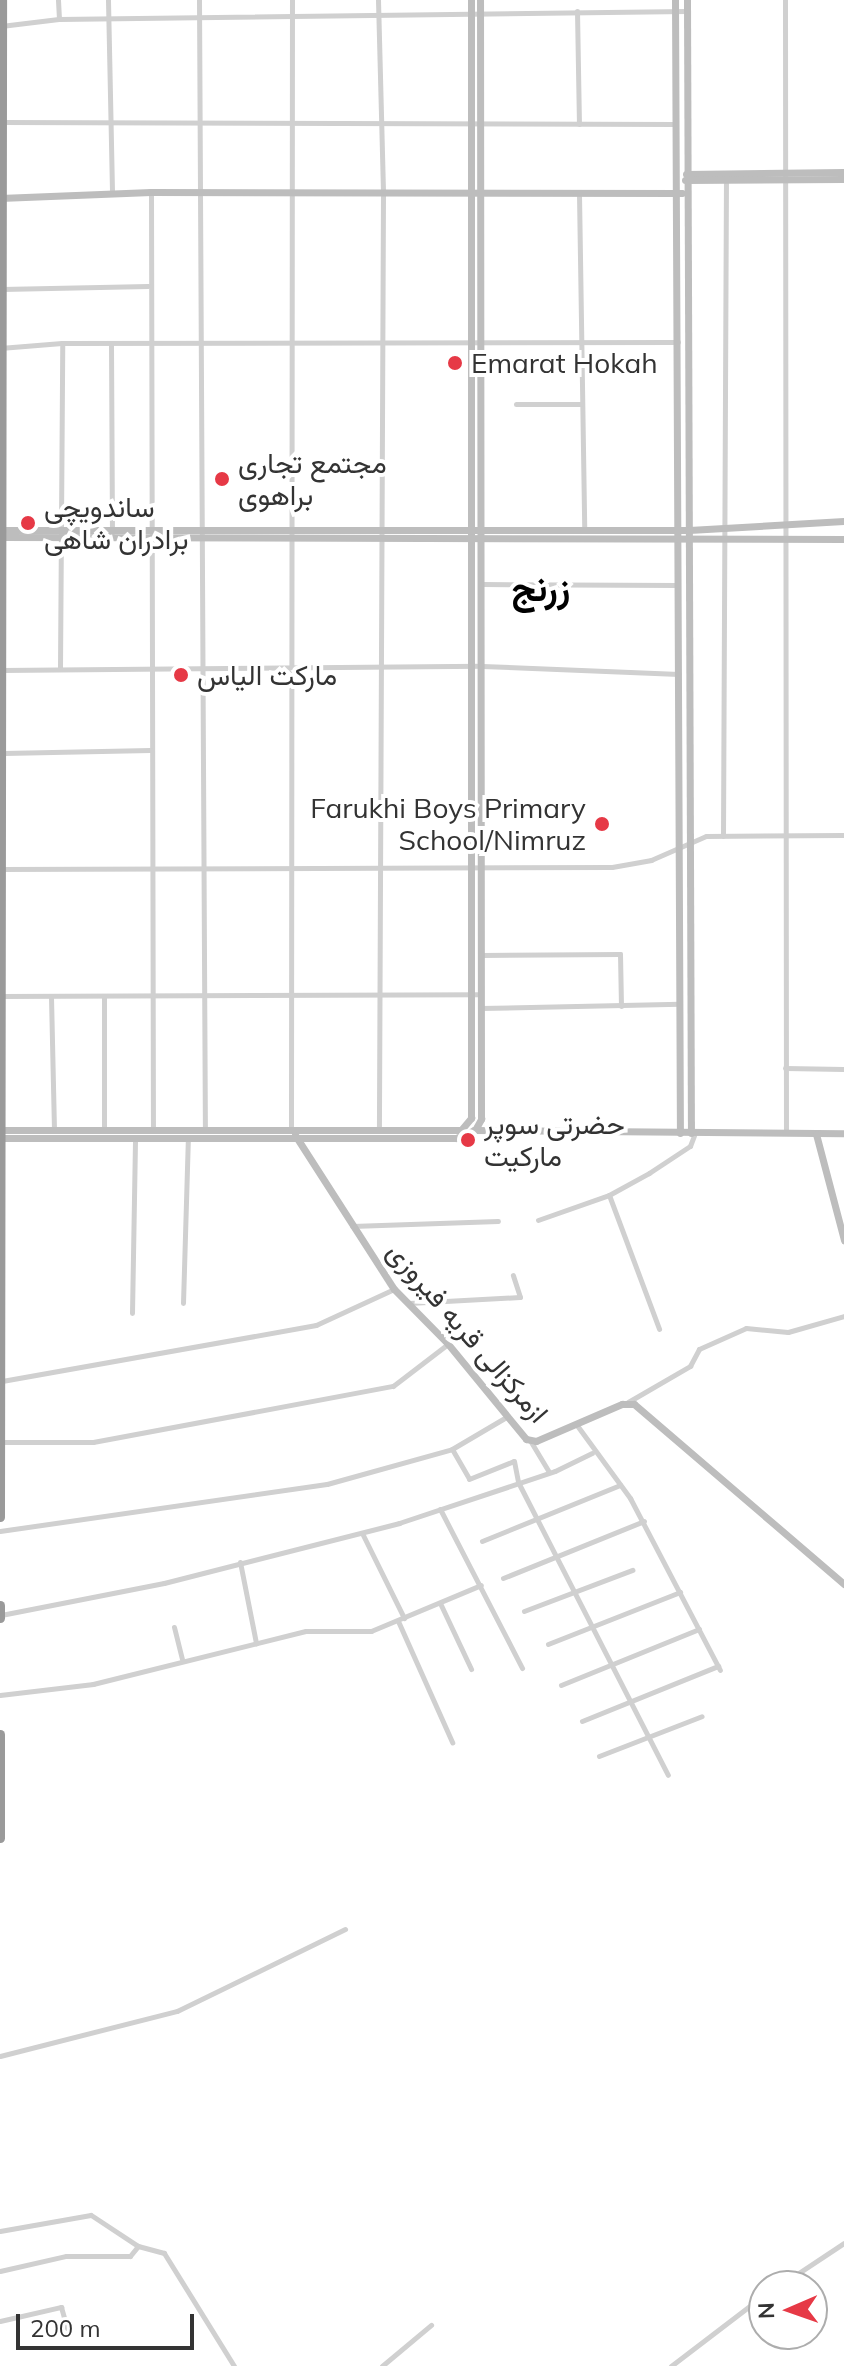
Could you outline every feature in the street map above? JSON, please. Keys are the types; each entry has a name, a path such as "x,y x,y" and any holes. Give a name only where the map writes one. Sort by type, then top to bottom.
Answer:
{"highway":[{"path":"0,1517 4,753 1,534 2,0"},
{"path":"0,1605 0,1616"},
{"path":"0,1734 0,1838"}],"street":[{"path":"58,0 59,19"},
{"path":"108,0 112,193"},
{"path":"199,0 203,121 200,346 205,1130"},
{"path":"291,1130 294,536 290,121 292,0"},
{"path":"378,0 383,195 379,1130"},
{"path":"471,0 476,12 482,194 483,584 477,666"},
{"path":"465,1127 474,1103 478,994 472,122 476,12 480,0"},
{"path":"675,0 679,342 680,1133"},
{"path":"538,1220 609,1195 690,1146 693,1133 688,843 687,0"},
{"path":"785,0 786,1133"},
{"path":"577,11 579,124"},
{"path":"1,26 59,19 199,20 476,12 687,11"},
{"path":"2,122 109,119 676,124"},
{"path":"688,177 726,179 844,172"},
{"path":"678,177 844,179"},
{"path":"723,836 726,179"},
{"path":"1,198 151,192 291,195 688,193"},
{"path":"151,192 148,286 153,1130"},
{"path":"579,194 584,532"},
{"path":"2,289 148,286"},
{"path":"1,348 62,343 291,346 679,342"},
{"path":"60,668 62,343"},
{"path":"111,345 112,535"},
{"path":"516,404 580,404"},
{"path":"584,532 679,538 724,529 844,521"},
{"path":"1,534 483,536 679,528 689,534 724,540 844,539"},
{"path":"483,584 679,585"},
{"path":"2,670 477,666 679,674"},
{"path":"4,753 151,750"},
{"path":"1,869 379,864 612,867 651,860 688,843 723,836 844,835"},
{"path":"475,1130 482,1102 481,1008 478,994 482,955 478,867"},
{"path":"482,955 620,954 621,1006"},
{"path":"1,996 381,998 478,994"},
{"path":"51,997 54,1129"},
{"path":"104,997 104,1129"},
{"path":"481,1008 680,1004"},
{"path":"785,1068 844,1069"},
{"path":"1,1134 54,1129 379,1130 465,1127 475,1130 844,1133"},
{"name":"ازمرکزالی قریه فیروزی","path":"291,1130 394,1289 448,1344 531,1442 628,1402"},
{"path":"1,1134 135,1138 456,1138 475,1130"},
{"path":"816,1134 844,1240"},
{"path":"183,1303 188,1137"},
{"path":"132,1313 135,1138"},
{"path":"609,1195 659,1329"},
{"path":"351,1226 498,1221"},
{"path":"409,1303 520,1297 513,1275"},
{"path":"1,1381 316,1325 394,1289"},
{"path":"844,1316 788,1332 746,1328 699,1349 690,1366 628,1402 844,1584"},
{"path":"1,1442 93,1442 393,1386 448,1344"},
{"path":"0,1531 327,1484 452,1449 508,1416"},
{"path":"575,1424 592,1453 620,1485 644,1521 719,1668 582,1721"},
{"path":"531,1442 549,1472"},
{"path":"452,1449 469,1479 514,1461 518,1482 668,1775"},
{"path":"0,1616 362,1533 549,1472 592,1453"},
{"path":"482,1541 620,1485"},
{"path":"440,1509 522,1668"},
{"path":"503,1578 644,1521"},
{"path":"362,1533 452,1742"},
{"path":"240,1562 257,1644"},
{"path":"524,1611 632,1570"},
{"path":"0,1695 93,1684 182,1659 306,1631 371,1631 481,1585"},
{"path":"548,1644 593,1629 680,1592"},
{"path":"440,1603 471,1669"},
{"path":"174,1627 182,1659"},
{"path":"561,1685 699,1629"},
{"path":"599,1756 702,1716"},
{"path":"0,2056 177,2011 345,1929"},
{"path":"0,2231 91,2215 138,2246 166,2255 234,2366"},
{"path":"803,2270 844,2243"},
{"path":"0,2271 66,2256 130,2256 138,2246"},
{"path":"0,2321 61,2307 67,2328"},
{"path":"671,2366 748,2307"},
{"path":"382,2366 431,2325"}],"place":[{"name":"Emarat Hokah","path":"455,363"},
{"name":"مجتمع تجاری براهوی","path":"222,479"},
{"name":"ساندویچی برادران شاهی","path":"28,523"},
{"name":"مارکت الیاس","path":"181,675"},
{"name":"Farukhi Boys Primary School/Nimruz","path":"602,824"},
{"name":"حضرتی سوپر مارکیت","path":"468,1140"}],"district":[{"name":"زرنج","path":"541,588"}]}
